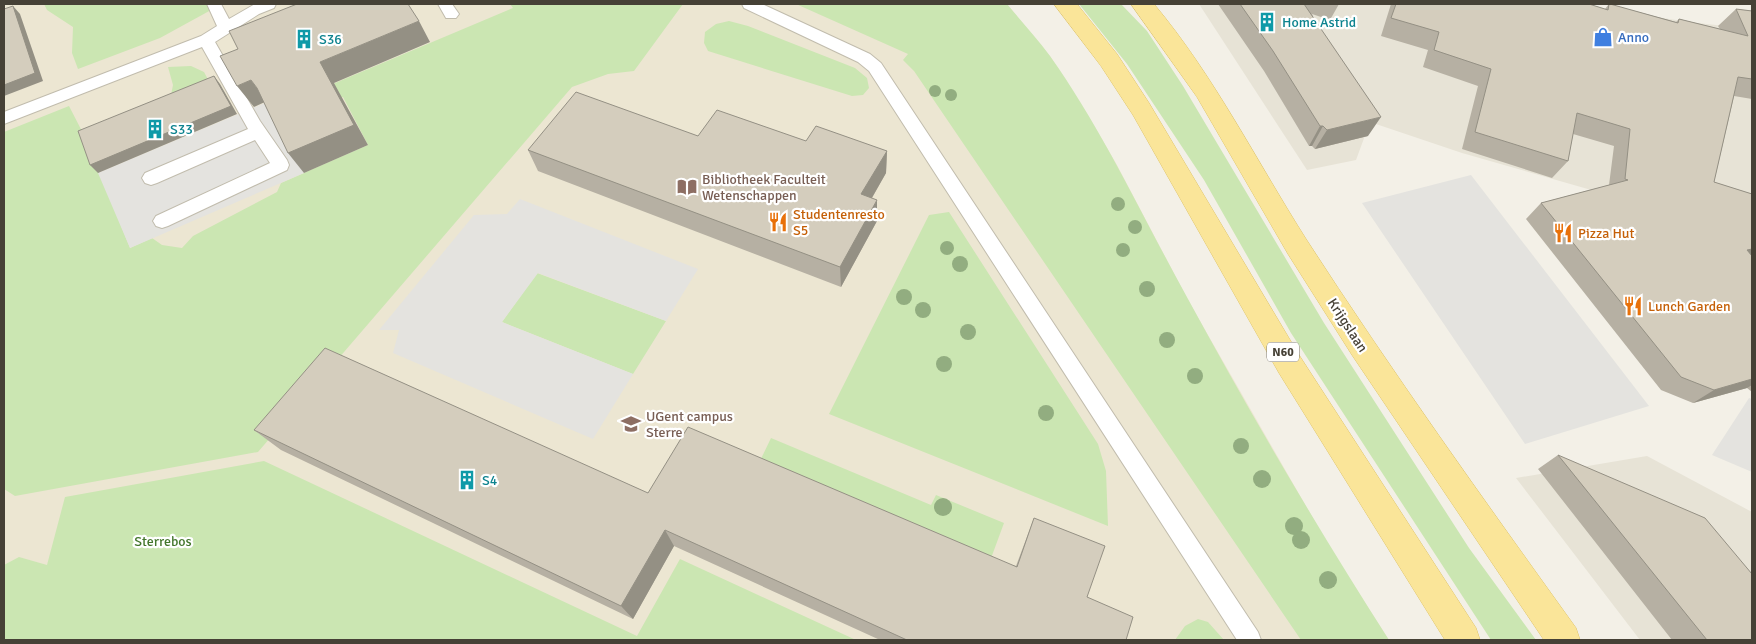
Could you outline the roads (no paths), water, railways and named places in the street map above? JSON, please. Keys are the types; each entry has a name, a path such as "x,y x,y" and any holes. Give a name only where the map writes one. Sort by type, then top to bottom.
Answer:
{"main road":[{"name":"N60","path":"1065,4 1109,60 1141,108 1294,372 1464,640"},
{"name":"Krijgslaan","path":"1142,4 1174,43 1195,74 1296,243 1468,506 1564,640"}],"lane":[{"path":"214,4 224,27"},
{"path":"4,118 206,40 224,27 269,4"},
{"path":"749,4 864,58 876,67 1250,640"},
{"path":"162,221 281,165 258,132 206,40"},
{"path":"151,178 258,132"}],"place":[{"name":"Home Astrid","path":"1267,22"},
{"name":"Anno","path":"1603,37"},
{"name":"S36","path":"304,39"},
{"name":"S33","path":"155,129"},
{"name":"Bibliotheek Faculteit Wetenschappen","path":"687,187"},
{"name":"Studentenresto S5","path":"778,222"},
{"name":"Pizza Hut","path":"1563,233"},
{"name":"Lunch Garden","path":"1633,306"},
{"name":"UGent campus Sterre","path":"631,424"},
{"name":"S4","path":"467,480"}],"park label":[{"name":"Sterrebos","path":"163,541"}]}
